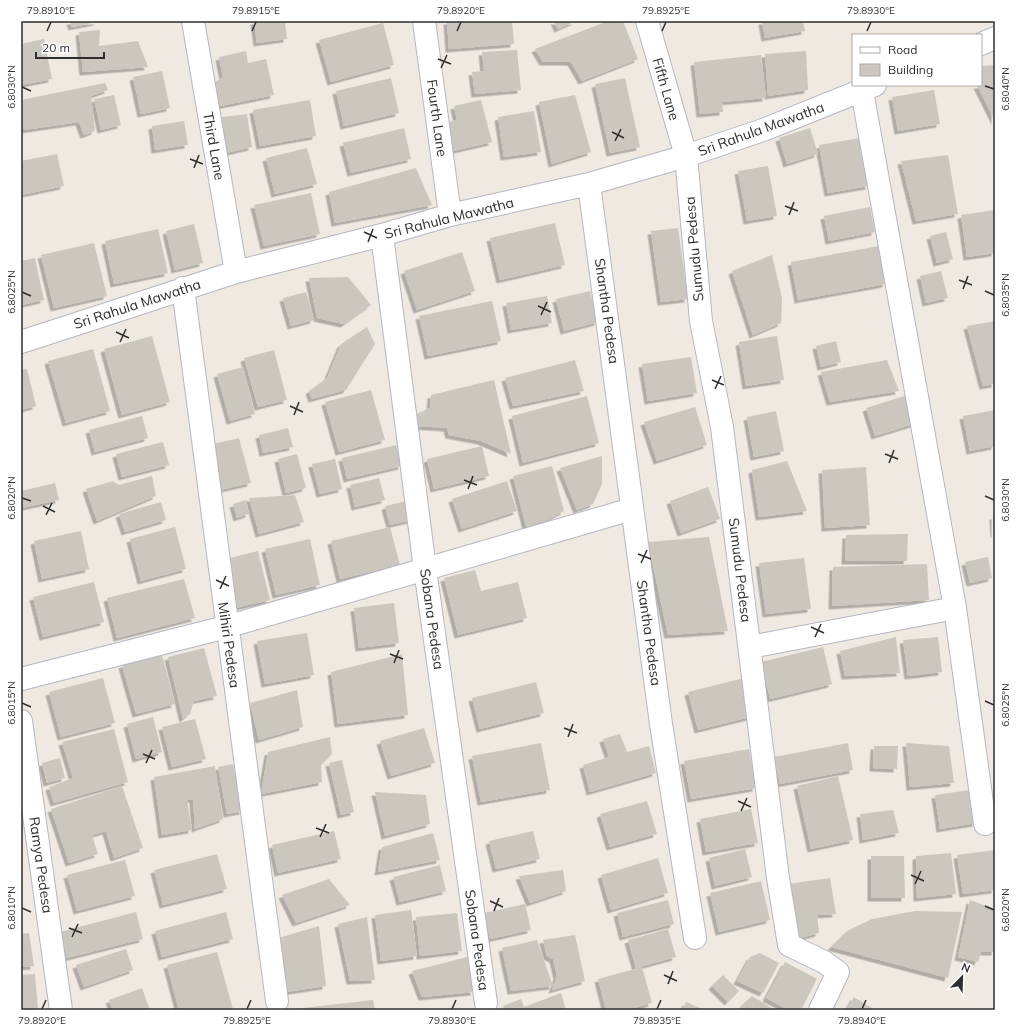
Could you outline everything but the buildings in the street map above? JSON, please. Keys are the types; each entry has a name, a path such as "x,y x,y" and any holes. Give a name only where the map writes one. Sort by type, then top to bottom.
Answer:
{"street":[{"name":"Third Lane","path":"193,21 236,272"},
{"name":"Fourth Lane","path":"424,21 450,215"},
{"name":"Fifth Lane","path":"647,21 686,156"},
{"path":"982,44 995,38"},
{"name":"Sri Rahula Mawatha","path":"21,342 236,272 382,235 450,215 589,184 686,156 763,130 868,88"},
{"path":"868,88 955,608 985,824"},
{"name":"Sumudu Pedesa","path":"686,156 701,321 722,427 778,878 789,946 824,962 838,972 820,1010"},
{"name":"Shantha Pedesa","path":"589,184 675,822 695,938"},
{"name":"Sobana Pedesa","path":"382,235 425,569 486,1003"},
{"name":"Mihiri Pedesa","path":"183,288 226,627 277,1001"},
{"path":"21,679 226,627 632,509"},
{"path":"750,647 955,608"},
{"name":"Ramya Pedesa","path":"21,721 61,1010"}]}
